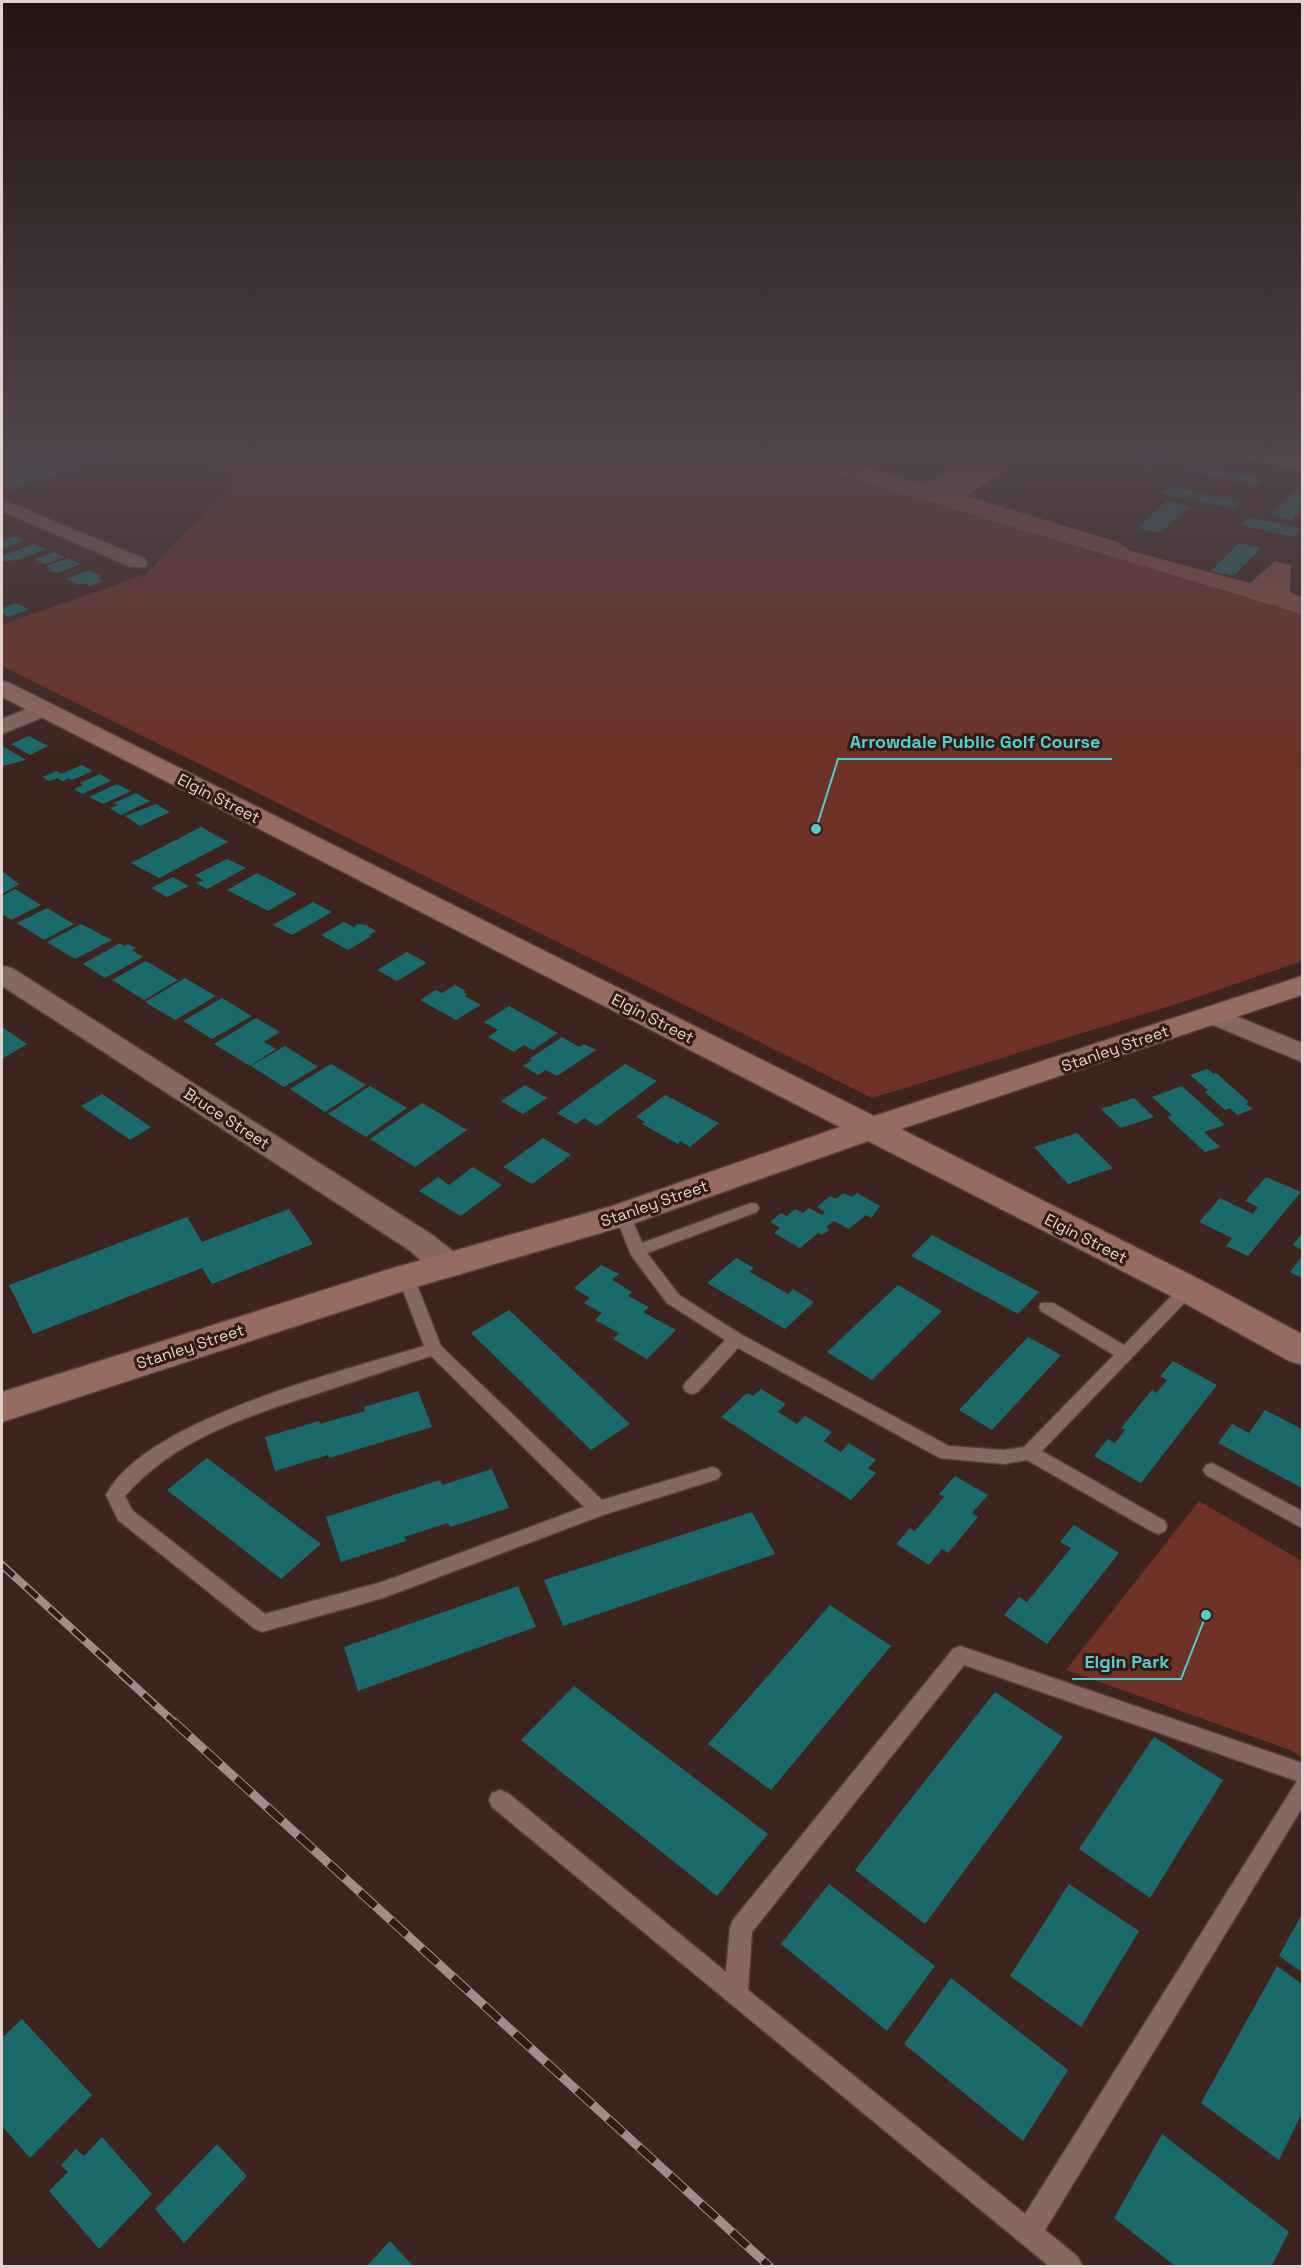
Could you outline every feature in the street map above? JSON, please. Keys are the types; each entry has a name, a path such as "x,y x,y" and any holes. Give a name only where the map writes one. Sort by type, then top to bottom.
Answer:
{"main road":[{"name":"Elgin Street","path":"2,688 1188,1289 1302,1351"},
{"name":"Stanley Street","path":"2,1407 405,1277 623,1215 1302,985"}],"street":[{"path":"114,553 138,563"},
{"path":"2,727 43,709"},
{"name":"Bruce Street","path":"2,974 420,1242 450,1266"},
{"path":"1213,1015 1302,1053"}],"lane":[{"path":"637,1251 751,1208"},
{"path":"623,1215 637,1251 673,1299 736,1339 946,1453 1004,1456 1029,1453 1158,1526"},
{"path":"405,1277 434,1348 599,1509"},
{"path":"1029,1453 1188,1289"},
{"path":"1047,1307 1126,1354"},
{"path":"692,1387 736,1339"},
{"path":"434,1348 242,1412 184,1437 135,1472 115,1494 125,1515 262,1623 383,1590 599,1509 712,1474"},
{"path":"1212,1470 1302,1520"},
{"path":"736,1995 741,1929 960,1655 1302,1773"},
{"path":"1028,2233 1302,1789"},
{"path":"500,1800 1069,2266"}],"shaded area":[{"path":"166,553 1099,553 1302,614 1302,961 1183,1002 872,1098 2,666 2,625 146,574"},
{"path":"1099,553 1138,553 1250,583 1275,561 1291,565 1290,592 1302,597 1302,614"},
{"path":"1199,1501 1302,1561 1302,1758 1290,1750 1066,1670"}],"building":[{"path":"10,553 36,553 21,559 2,562 2,556"},
{"path":"52,553 65,557 45,564 34,559"},
{"path":"1229,553 1256,553 1234,576 1211,571"},
{"path":"68,558 81,564 57,573 45,567"},
{"path":"89,570 102,576 98,578 104,581 90,586 84,583 79,585 66,579"},
{"path":"15,603 29,609 9,617 2,614 2,609"},
{"path":"29,736 48,746 30,755 11,744"},
{"path":"2,748 26,760 3,766"},
{"path":"82,765 93,771 72,780 69,778 63,781 57,778 49,781 42,777 57,771 61,774"},
{"path":"100,774 111,781 82,794 74,789 83,785 80,783"},
{"path":"117,784 131,791 103,804 89,797"},
{"path":"136,793 150,801 121,815 110,808 118,805 114,803"},
{"path":"156,804 170,812 140,826 125,816"},
{"path":"201,827 228,842 159,878 131,863"},
{"path":"227,859 246,868 207,889 196,883 203,880 195,875"},
{"path":"2,871 19,884 2,894"},
{"path":"257,873 297,894 268,911 227,890"},
{"path":"173,877 189,886 167,897 151,888"},
{"path":"15,889 41,905 11,920 2,914 2,896"},
{"path":"313,902 332,912 292,935 273,925"},
{"path":"47,908 74,924 44,940 17,923"},
{"path":"344,922 354,927 358,924 366,925 376,931 369,935 372,936 348,950 321,935"},
{"path":"81,924 112,940 75,959 47,942"},
{"path":"120,943 136,948 132,950 143,957 105,978 83,964"},
{"path":"407,952 427,963 397,981 377,970"},
{"path":"146,961 178,980 144,1000 112,980"},
{"path":"185,978 216,996 175,1020 145,1002"},
{"path":"455,985 466,991 463,992 467,994 465,996 481,1005 456,1020 420,1000 436,990 442,993"},
{"path":"222,998 252,1016 212,1039 183,1021"},
{"path":"509,1006 558,1033 533,1050 524,1045 514,1052 488,1037 498,1030 484,1022"},
{"path":"256,1018 280,1032 264,1042 276,1049 250,1066 214,1044"},
{"path":"2,1027 27,1044 2,1059"},
{"path":"562,1037 579,1047 584,1044 596,1050 557,1076 546,1070 538,1075 523,1066 532,1060 529,1059"},
{"path":"285,1046 318,1067 284,1087 251,1066"},
{"path":"331,1064 366,1085 325,1112 290,1089"},
{"path":"625,1064 657,1081 597,1126 584,1118 576,1124 557,1113"},
{"path":"1207,1069 1216,1073 1249,1102 1246,1104 1253,1109 1237,1115 1230,1108 1225,1110 1205,1092 1208,1090 1190,1075"},
{"path":"525,1085 547,1098 523,1114 501,1101"},
{"path":"370,1086 407,1108 366,1137 328,1114"},
{"path":"1182,1086 1225,1125 1204,1132 1220,1147 1205,1152 1167,1117 1172,1115 1152,1097"},
{"path":"102,1094 151,1127 130,1140 81,1106"},
{"path":"665,1095 719,1123 690,1147 680,1141 678,1144 642,1124 645,1122 636,1117"},
{"path":"1134,1098 1154,1117 1121,1128 1101,1109"},
{"path":"422,1103 467,1130 415,1167 370,1139"},
{"path":"1077,1133 1113,1168 1068,1184 1034,1147"},
{"path":"543,1138 571,1155 532,1184 503,1167"},
{"path":"473,1167 502,1185 461,1216 419,1191 438,1177 449,1185"},
{"path":"1266,1177 1301,1192 1248,1256 1226,1246 1232,1238 1199,1222 1220,1198 1253,1214 1258,1207 1245,1201"},
{"path":"843,1193 852,1197 857,1193 880,1206 871,1218 866,1215 849,1229 834,1221 826,1227 829,1230 822,1235 818,1233 800,1248 774,1233 780,1228 770,1222 781,1213 787,1216 795,1209 803,1213 809,1208 822,1215 825,1212 817,1207 830,1196 836,1199"},
{"path":"289,1209 313,1244 212,1284 202,1268 33,1334 9,1285 187,1217 202,1242"},
{"path":"1302,1233 1302,1250 1293,1245"},
{"path":"932,1235 1039,1292 1018,1314 911,1256"},
{"path":"1302,1256 1302,1278 1290,1272"},
{"path":"736,1258 754,1268 750,1272 788,1294 793,1289 814,1302 785,1329 707,1283"},
{"path":"601,1265 619,1274 612,1280 632,1292 628,1296 649,1307 643,1312 676,1330 647,1359 613,1339 619,1333 595,1320 602,1313 584,1303 590,1298 574,1288"},
{"path":"898,1285 942,1311 872,1380 827,1352"},
{"path":"509,1310 630,1424 591,1450 471,1333"},
{"path":"1028,1337 1061,1355 992,1430 959,1410"},
{"path":"1173,1361 1217,1385 1141,1483 1094,1456 1108,1439 1115,1443 1125,1430 1121,1428 1152,1390 1156,1393 1167,1380 1160,1376"},
{"path":"761,1389 786,1404 778,1412 797,1424 805,1416 832,1432 824,1441 841,1452 849,1443 876,1460 868,1468 876,1473 851,1500 721,1417 747,1393 753,1396"},
{"path":"418,1391 432,1427 329,1458 328,1455 275,1471 265,1437 319,1421 320,1424 365,1411 364,1407"},
{"path":"1265,1410 1302,1429 1302,1488 1218,1443 1232,1424 1249,1433"},
{"path":"207,1458 321,1544 281,1579 167,1490"},
{"path":"492,1469 509,1508 450,1527 448,1523 404,1537 406,1541 341,1562 326,1517 440,1480 442,1485"},
{"path":"955,1476 988,1495 972,1513 978,1517 948,1553 942,1549 929,1565 896,1544 910,1528 915,1531 944,1497 939,1494"},
{"path":"752,1512 775,1554 563,1626 544,1580"},
{"path":"1074,1525 1119,1553 1047,1644 1004,1615 1019,1597 1027,1602 1071,1548 1060,1542"},
{"path":"518,1586 536,1627 358,1691 344,1647"},
{"path":"830,1605 891,1646 771,1790 708,1744"},
{"path":"574,1686 768,1834 717,1896 521,1740"},
{"path":"995,1692 1063,1737 925,1924 855,1870"},
{"path":"1154,1737 1223,1780 1150,1898 1079,1849"},
{"path":"829,1884 935,1966 887,2031 781,1944"},
{"path":"1069,1884 1139,1931 1081,2027 1010,1976"},
{"path":"1302,1914 1302,1972 1279,1956"},
{"path":"1277,1966 1302,1984 1302,2113 1279,2160 1201,2103"},
{"path":"951,1978 1068,2070 1023,2141 904,2044"},
{"path":"22,2019 92,2095 30,2158 2,2126 2,2038"},
{"path":"1162,2134 1289,2232 1272,2266 1175,2266 1114,2218"},
{"path":"102,2137 152,2194 99,2249 49,2191 68,2172 61,2165 76,2149 84,2156"},
{"path":"217,2144 247,2176 184,2243 155,2209"},
{"path":"390,2241 413,2266 367,2266"}],"railway":[{"path":"2,1565 176,1724"},
{"path":"174,1722 769,2266"}],"place":[{"name":"Arrowdale Public Golf Course","path":"816,829"},
{"name":"Elgin Park","path":"1206,1615"}]}
